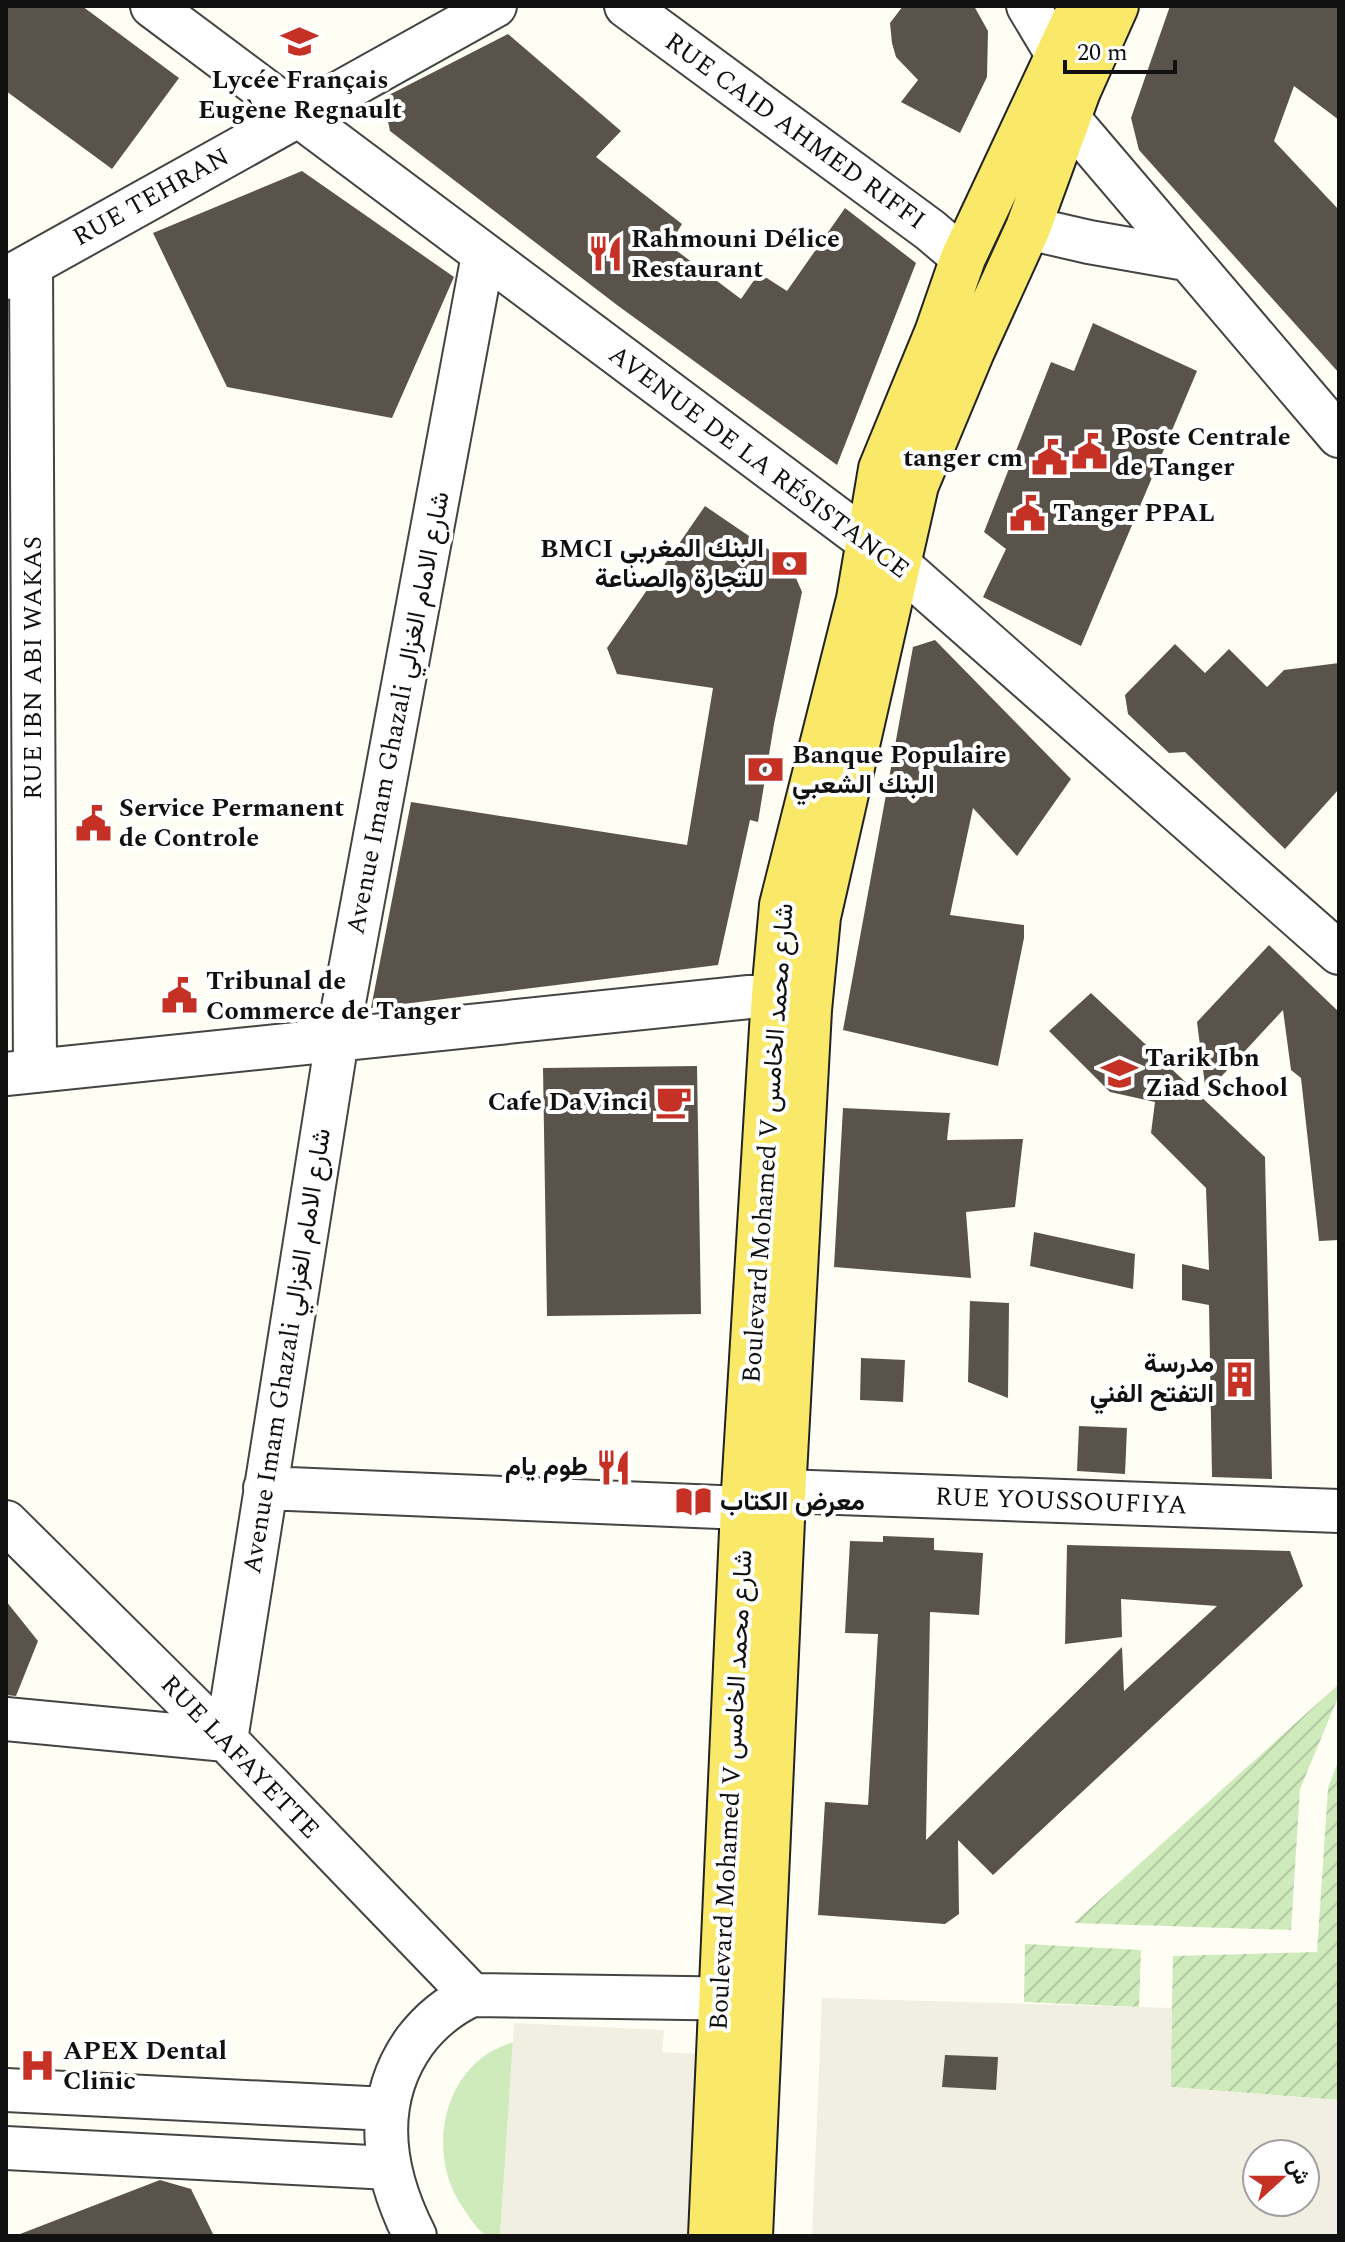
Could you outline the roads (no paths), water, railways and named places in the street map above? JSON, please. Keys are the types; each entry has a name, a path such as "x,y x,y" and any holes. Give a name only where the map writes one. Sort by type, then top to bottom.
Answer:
{"main road":[{"name":"Boulevard Mohamed V شارع محمد الخامس","path":"711,2236 741,1998 783,1491 792,996 782,905 859,599 916,485 1028,228 1069,89 1081,6"},
{"name":"Boulevard Mohamed V شارع محمد الخامس","path":"884,554 881,469 937,333 963,258 1069,89 1116,6"},
{"name":"Boulevard Mohamed V شارع محمد الخامس","path":"750,2236 741,1998 743,1508 792,996"}],"street":[{"name":"AVENUE DE LA RÉSISTANCE","path":"152,6 884,554 1339,953"},
{"name":"RUE TEHRAN","path":"18,272 495,6"},
{"name":"RUE CAID AHMED RIFFI","path":"626,6 930,230 963,258"},
{"path":"1028,6 1069,89 1186,259 1339,436"},
{"path":"1028,228 1186,259"},
{"name":"Avenue Imam Ghazali شارع الامام الغزالي","path":"226,1740 337,1040 483,255"},
{"name":"RUE IBN ABI WAKAS","path":"18,272 20,1072"},
{"path":"20,1072 792,996"},
{"path":"265,1488 743,1508"},
{"name":"RUE YOUSSOUFIYA","path":"783,1491 1339,1511"},
{"name":"RUE LAFAYETTE","path":"6,1522 226,1740 472,1995"},
{"path":"6,1719 226,1740"},
{"path":"415,2236 394,2186 384,2125 393,2079 406,2053 423,2031 453,2003 472,1995 741,1998"},
{"path":"6,2090 387,2109"},
{"path":"6,2148 390,2168"}],"place":[{"name":"Lycée Français Eugène Regnault","path":"300,41"},
{"name":"Rahmouni Délice Restaurant","path":"605,254"},
{"name":"Poste Centrale de Tanger","path":"1089,452"},
{"name":"tanger cm","path":"1049,458"},
{"name":"Tanger PPAL","path":"1027,513"},
{"name":"BMCI البنك المغربي للتجارة والصناعة","path":"790,564"},
{"name":"Banque Populaire البنك الشعبي","path":"766,770"},
{"name":"Service Permanent de Controle","path":"93,823"},
{"name":"Tribunal de Commerce de Tanger","path":"180,996"},
{"name":"Tarik Ibn Ziad School","path":"1119,1073"},
{"name":"Cafe DaVinci","path":"674,1102"},
{"name":"مدرسة التفتح الفني","path":"1240,1379"},
{"name":"طوم يام","path":"614,1467"},
{"name":"معرض الكتاب","path":"694,1502"},
{"name":"APEX Dental Clinic","path":"37,2066"}]}
